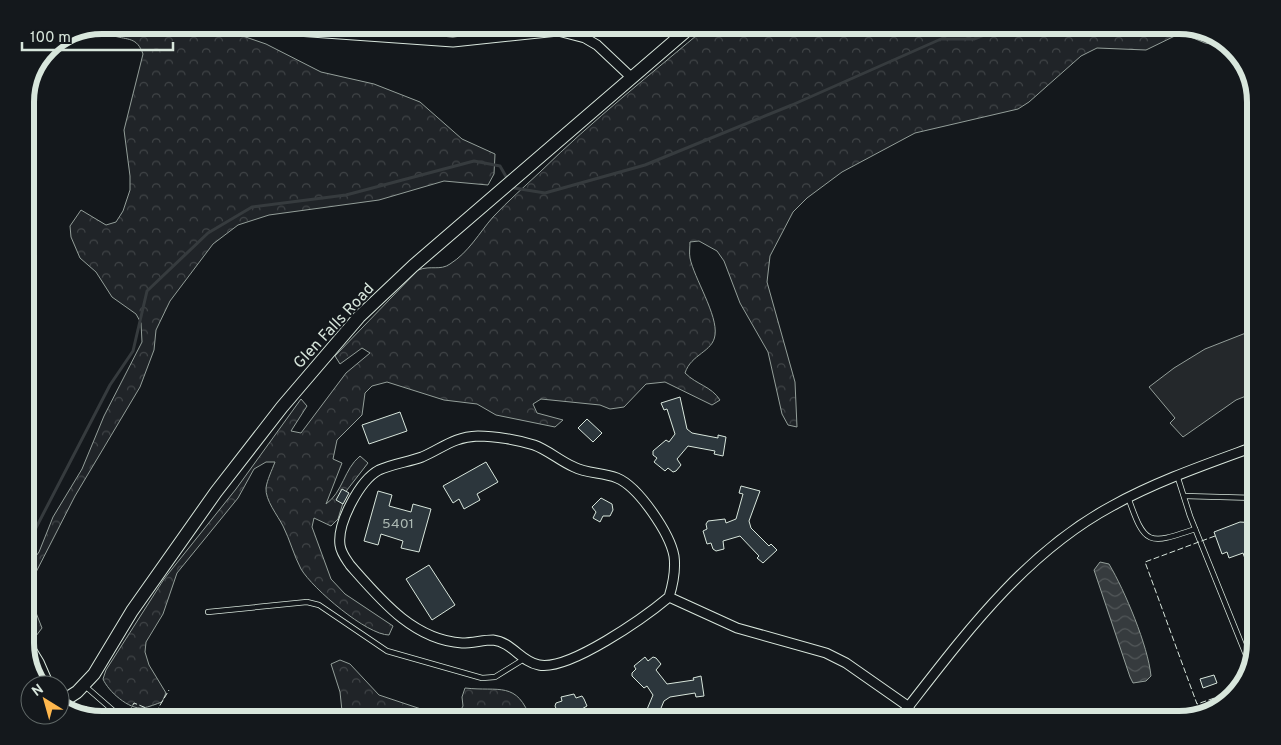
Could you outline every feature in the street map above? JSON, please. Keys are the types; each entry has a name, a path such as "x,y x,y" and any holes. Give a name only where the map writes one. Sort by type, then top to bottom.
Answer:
{"street":[{"path":"339,34 453,42 537,34"},
{"path":"567,34 585,38 597,46 632,78"},
{"name":"Glen Falls Road","path":"70,696 84,686 94,674 132,611 205,508 316,365 388,288 683,34"},
{"path":"480,436 535,446 575,468 618,478 629,485 646,504 669,541 674,556 675,570 668,597 645,617 616,636 554,665 542,666 524,659 512,648 498,642 462,643 437,639 406,622 350,565 343,554 340,544 341,530 356,494 368,477 389,466 424,456 451,440 480,436"},
{"path":"906,711 968,629 1012,583 1087,521 1128,497 1178,475 1247,449"},
{"path":"668,597 737,628 826,653 846,663 909,707"},
{"path":"35,655 45,675"}],"lane":[{"path":"1178,475 1195,529 1246,655"},
{"path":"1184,496 1247,498"},
{"path":"1128,497 1138,526 1145,536 1154,540 1166,539 1195,529"},
{"path":"208,612 307,602 319,605 387,650 482,678 495,677 524,659"},
{"path":"84,686 113,711"}],"green space":[{"path":"107,34 237,34 266,44 321,72 374,84 420,102 462,139 495,154 494,174 488,185 444,181 379,200 269,215 238,225 213,244 170,301 156,330 154,350 140,387 75,496 34,576 34,559 39,552 53,517 82,469 104,416 142,342 141,323 136,314 112,297 96,272 80,258 71,237 70,226 81,210 106,225 116,222 123,211 130,190 124,130 143,54 135,42"},
{"path":"698,34 1179,34 1146,50 1097,48 1081,56 1029,102 1018,109 915,133 842,172 807,198 793,212 770,256 767,282 795,382 797,427 788,425 782,414 768,352 740,303 724,261 717,251 699,241 690,242 692,266 713,317 715,335 710,345 692,361 685,373 708,388 720,400 712,405 665,382 646,384 624,407 610,409 600,405 541,399 533,404 537,413 563,420 555,427 496,415 477,404 444,400 387,382 372,386 365,393 362,415 337,440 333,459 342,463 326,504 332,499 350,467 360,456 368,463 347,490 338,519 331,526 314,518 312,527 331,579 345,594 393,626 389,635 368,628 341,610 307,578 296,559 283,526 272,508 266,493 268,478 275,462 266,462 254,469 238,498 177,573 163,614 146,642 145,652 149,665 166,693 162,702 145,708 137,708 114,694 103,679 106,670 164,579 236,489 301,399 307,406 291,431 301,433 346,373 370,353 362,348 340,364 335,356 418,270 443,267 457,259 499,211 623,97"},
{"path":"1183,34 1197,36 1217,45 1205,43"},
{"path":"34,608 42,628 36,636 34,635"},
{"path":"340,660 350,664 379,695 427,711 342,711 340,692 331,664"},
{"path":"465,688 497,689 513,693 528,711 460,711 463,706 462,697"}],"shaded area":[{"path":"1247,333 1247,396 1236,400 1183,437 1170,423 1175,418 1149,387 1174,368 1205,349"}],"water":[{"path":"1100,562 1109,564 1135,619 1149,664 1151,676 1146,681 1133,683 1130,677 1094,570"}],"building":[{"path":"680,397 687,429 692,433 718,438 718,435 726,437 723,456 714,454 715,451 688,446 677,459 681,465 676,471 673,472 668,468 665,471 654,462 657,458 653,455 653,451 666,440 669,442 675,434 667,409 664,410 661,403"},
{"path":"400,412 407,431 369,444 362,425"},
{"path":"587,419 602,433 593,442 578,428"},
{"path":"486,462 498,482 477,494 480,500 464,509 459,499 453,503 443,486"},
{"path":"741,486 760,491 749,521 751,528 769,546 771,544 777,550 763,563 740,536 723,541 724,549 716,551 711,543 707,544 703,531 707,529 706,524 708,521 725,519 726,523 736,519 743,494 739,493"},
{"path":"342,489 349,493 343,504 336,500"},
{"path":"378,491 392,495 389,506 411,512 413,504 431,509 419,552 401,548 403,541 381,534 378,545 364,541"},
{"path":"601,498 612,504 613,510 610,516 603,516 600,522 593,518 596,512 592,507"},
{"path":"1240,522 1247,522 1247,564 1243,553 1229,558 1227,552 1222,554 1214,532"},
{"path":"429,565 455,605 432,620 406,579"},
{"path":"645,657 648,661 653,657 656,658 661,664 656,670 667,684 694,680 693,678 701,676 704,696 696,697 695,693 670,697 664,701 660,711 646,711 653,695 647,686 644,688 632,676 636,669 634,666"},
{"path":"1214,675 1217,683 1203,688 1200,679"},
{"path":"574,694 576,698 582,696 587,706 580,711 557,711 555,706 556,703 562,701 561,697"}],"waterway":[{"path":"511,185 514,188 545,193 645,165 792,105 941,39 974,39 986,34"},
{"path":"34,532 110,385 133,351 147,291 208,233 252,207 346,195 474,161 500,166 508,180"}],"fence":[{"path":"1215,536 1145,562 1197,704 1223,695"},
{"path":"157,711 169,690"},
{"path":"129,711 134,703 154,711"},
{"path":"86,706 88,710"}]}
